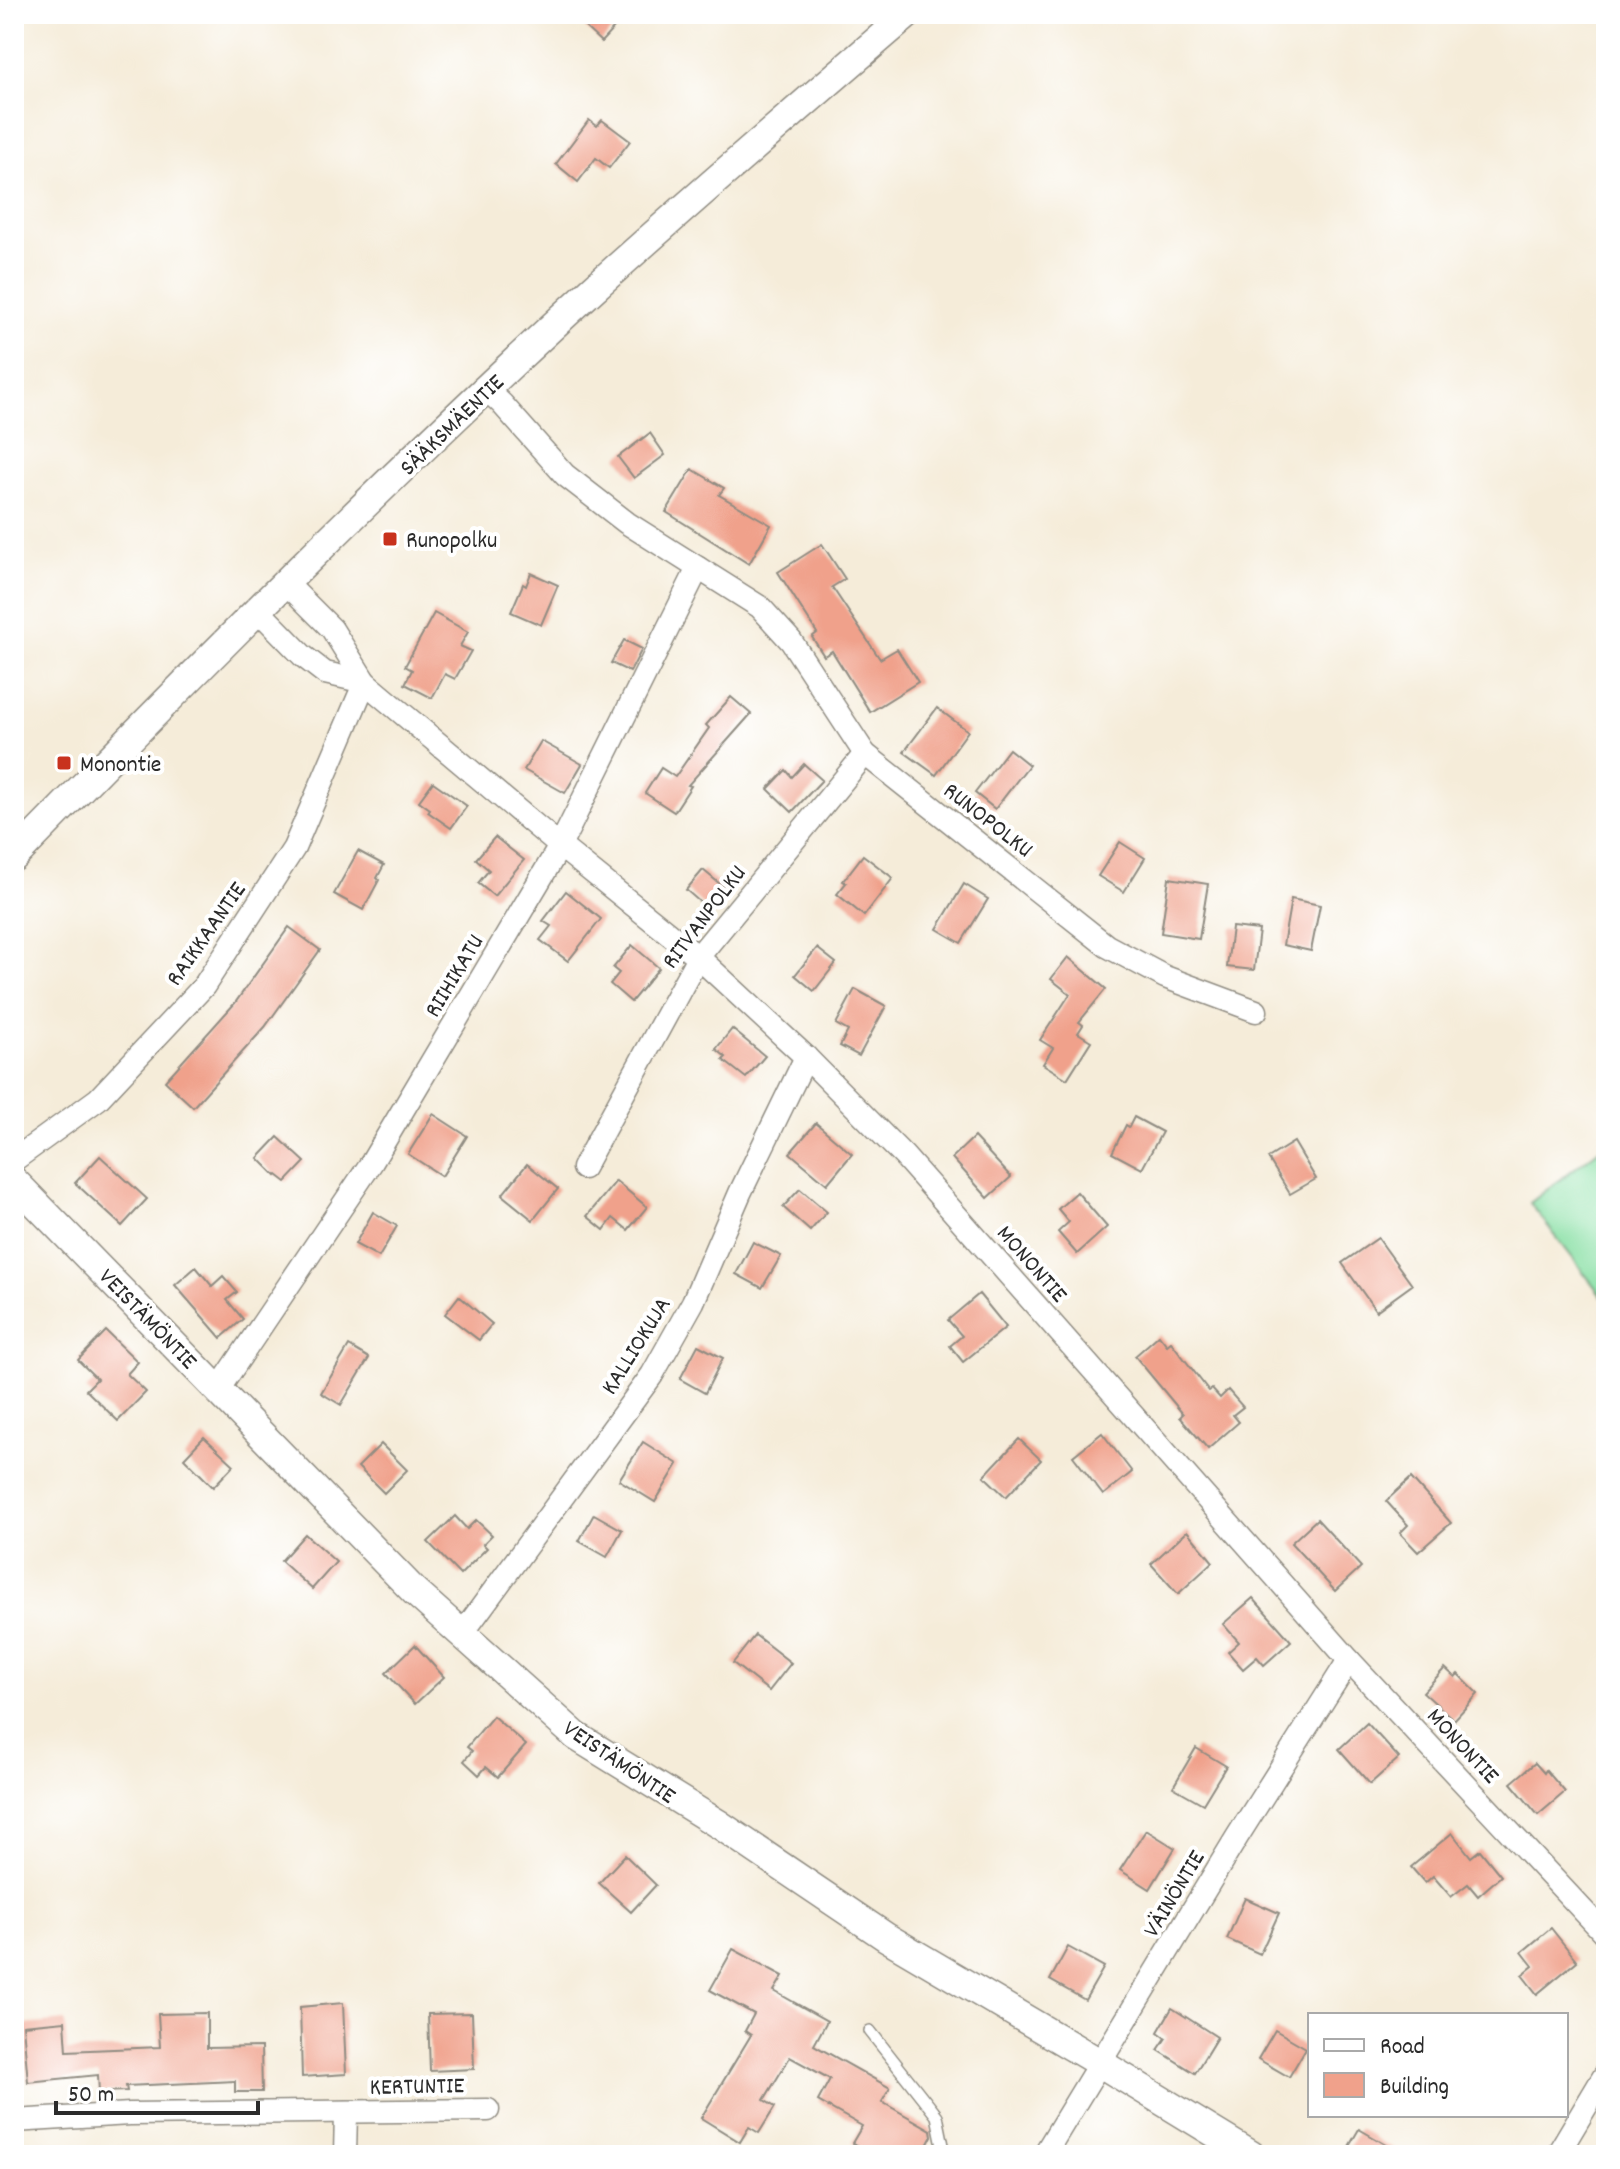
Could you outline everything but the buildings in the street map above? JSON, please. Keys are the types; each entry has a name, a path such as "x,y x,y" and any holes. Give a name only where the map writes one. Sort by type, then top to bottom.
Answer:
{"street":[{"name":"SÄÄKSMÄENTIE","path":"14,857 257,609 486,389 782,121 908,14"},
{"name":"RUNOPOLKU","path":"486,389 565,475 627,523 760,607 791,641 865,754 1107,946 1165,977 1256,1011"},
{"name":"RIIHIKATU","path":"218,1390 372,1162 560,846 698,568"},
{"name":"MONONTIE","path":"285,582 332,629 365,682 698,957 806,1057 904,1156 1349,1660 1606,1935"},
{"name":"MONONTIE","path":"257,609 303,656 325,673 365,682"},
{"name":"RAIKKAANTIE","path":"14,1160 98,1099 204,986 294,848 365,682"},
{"name":"RITVANPOLKU","path":"583,1168 698,957 865,754"},
{"name":"KALLIOKUJA","path":"462,1634 652,1375 693,1302 740,1193 806,1057"},
{"name":"VEISTÄMÖNTIE","path":"14,1181 415,1592 576,1736 720,1825 886,1937 1251,2155"},
{"name":"VÄINÖNTIE","path":"1044,2155 1237,1837 1349,1660"},
{"path":"1557,2155 1606,2073"},
{"name":"KERTUNTIE","path":"14,2121 130,2114 488,2110"},
{"name":"KERTUNTIE","path":"345,2155 346,2112"}],"lane":[{"path":"870,2031 937,2116 945,2155"}],"green space":[{"path":"1606,1144 1606,1293 1602,1296 1530,1203"}],"place":[{"name":"Runopolku","path":"390,539"},
{"name":"Monontie","path":"64,763"}]}
